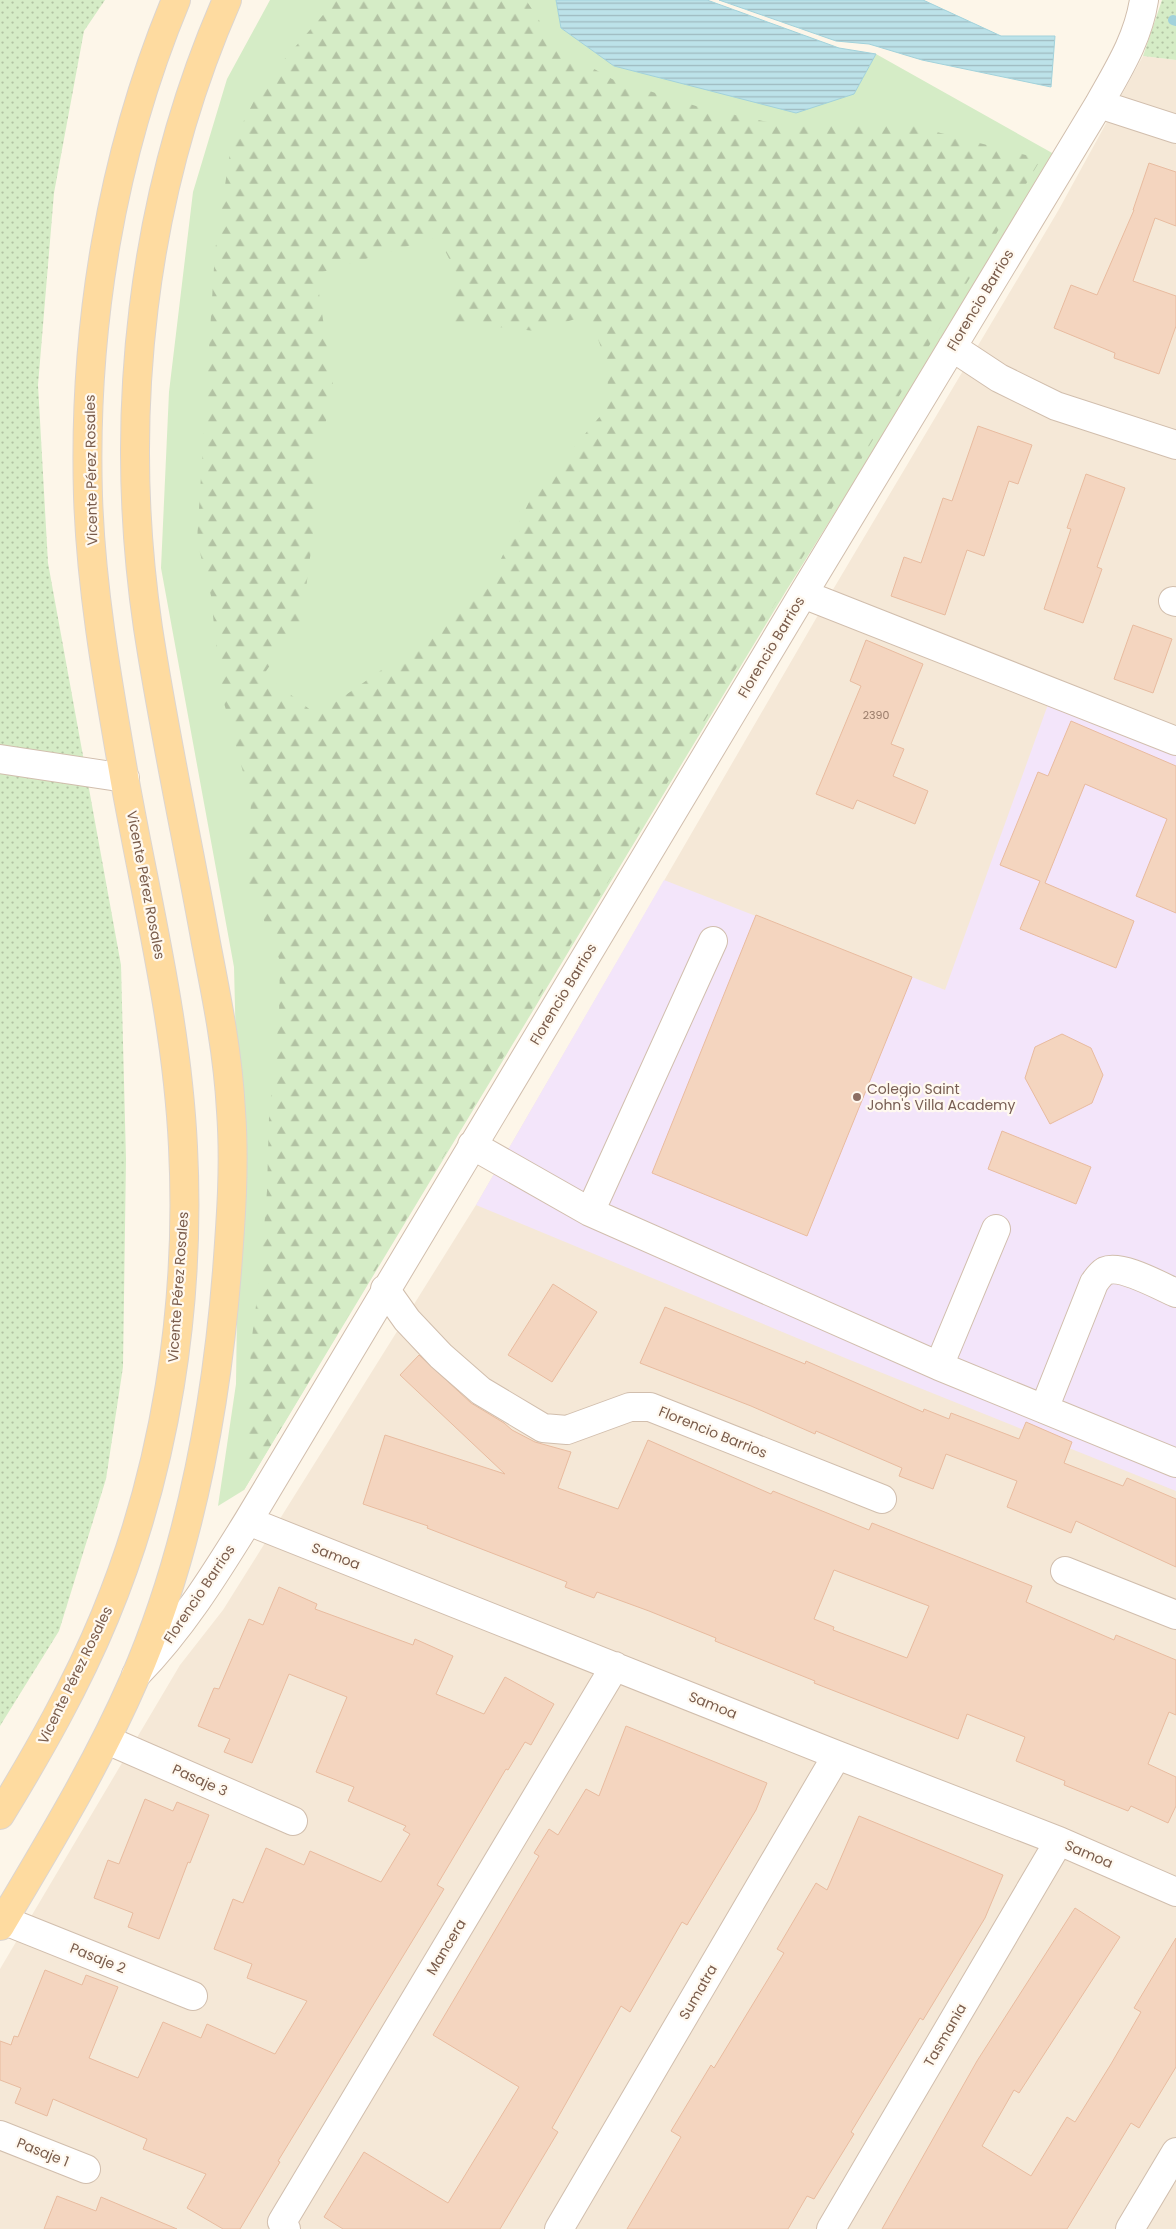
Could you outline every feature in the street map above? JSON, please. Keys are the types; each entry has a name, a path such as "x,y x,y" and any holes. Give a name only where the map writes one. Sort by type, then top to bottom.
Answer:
{"main road":[{"name":"Vicente Pérez Rosales","path":"0,1815 35,1757 82,1666 105,1616 128,1554 148,1490 162,1426 173,1360 180,1291 184,1221 183,1151 179,1084 165,979 125,778 93,561 88,499 90,376 101,271 116,193 148,73 176,0"},
{"path":"136,1676 175,1566 195,1491 218,1355 225,1295 233,1172 232,1113 221,1022 149,631 139,558 134,483 134,417 139,350 149,274 163,198 196,78 227,0"},
{"name":"Florencio Barrios","path":"2,1923 76,1798 107,1740 136,1676"}],"street":[{"name":"Florencio Barrios","path":"136,1676 169,1640 197,1602 248,1521 385,1288 1122,65 1137,34 1144,0"},
{"path":"1099,104 1176,129"},
{"path":"952,347 999,378 1056,406 1176,445"},
{"path":"803,594 1176,741"},
{"path":"0,759 125,778"},
{"path":"590,1212 713,941"},
{"path":"472,1145 590,1212 939,1366 1176,1463"},
{"path":"939,1366 996,1230"},
{"path":"1044,1409 1094,1283 1101,1274 1107,1270 1123,1271 1176,1292"},
{"name":"Florencio Barrios","path":"385,1288 406,1320 448,1362 481,1391 543,1428 568,1430 630,1407 650,1407 882,1499"},
{"name":"Samoa","path":"248,1521 1059,1841 1176,1892"},
{"path":"1065,1571 1176,1615"},
{"name":"Mancera","path":"286,2229 282,2222 615,1666"},
{"name":"Pasaje 3","path":"107,1740 293,1821"},
{"name":"Sumatra","path":"559,2229 837,1755"},
{"name":"Tasmania","path":"831,2229 1059,1841"},
{"name":"Pasaje 2","path":"2,1923 193,1996"},
{"name":"Pasaje 1","path":"0,2135 86,2169"},
{"path":"1130,2229 1176,2152"}],"shaded area":[{"path":"1143,56 1176,60 1176,2229 0,2229 0,1969 180,1665 223,1610 476,1205 825,603 1058,211"},
{"name":"Colegio Saint John's Villa Academy","path":"1055,685 1176,732 1176,1491 850,1360 476,1205 664,880 945,990"}],"green space":[{"path":"0,0 105,0 84,31 54,193 38,385 48,563 121,965 126,1159 123,1367 106,1479 59,1631 0,1726"},
{"path":"270,0 556,0 561,28 614,66 667,79 854,94 876,54 1054,154 955,320 786,591 244,1490 218,1506 236,1384 239,1169 234,967 161,568 169,392 193,192 227,79"},
{"path":"336,0 526,0 557,48 612,79 696,106 790,127 898,122 1041,159 244,1490 251,1345 261,1266 267,1191 269,1117 279,1015 280,961 247,878 251,801 221,692 211,596 197,541 215,251 231,146 262,85","holes":["438,237 458,276 452,322 535,331 589,315 608,366 607,408 531,498 497,567 449,623 317,715 264,674 302,619 316,512 315,449 335,398 316,274"]},
{"path":"1162,0 1176,0 1176,60 1143,56"}],"water":[{"path":"556,0 707,0 839,48 876,54 854,94 796,113 614,66 561,28"},
{"path":"719,0 923,0 1001,36 1055,36 1051,87 922,60 869,44 836,41"}],"building":[{"path":"1149,163 1176,172 1176,226 1155,218 1133,281 1176,296 1176,326 1159,374 1114,358 1115,353 1054,328 1071,285 1097,295 1134,210"},
{"path":"978,426 1032,445 1018,484 1009,481 984,556 967,550 945,615 891,596 904,557 921,563 943,498 952,501"},
{"path":"1086,474 1125,488 1097,567 1102,569 1083,623 1044,609 1071,529 1067,528"},
{"path":"1133,625 1172,639 1153,693 1114,679"},
{"path":"866,640 923,664 891,744 904,749 893,776 928,791 915,824 857,800 853,809 816,794 861,686 850,681"},
{"path":"1071,721 1176,766 1176,913 1136,896 1167,819 1085,784 1045,883 1134,921 1116,968 1020,929 1040,881 1000,865 1038,772 1048,776"},
{"path":"756,915 912,977 807,1236 652,1173"},
{"path":"1062,1034 1091,1048 1103,1075 1092,1103 1050,1124 1025,1078 1035,1047"},
{"path":"1002,1131 1091,1167 1076,1204 988,1169"},
{"path":"553,1284 597,1312 552,1382 508,1355"},
{"path":"665,1307 805,1364 806,1361 923,1412 924,1409 949,1419 951,1413 1019,1439 1026,1422 1072,1442 1064,1463 1123,1486 1127,1478 1176,1499 1176,1567 1076,1521 1071,1533 1007,1507 1017,1481 946,1454 933,1489 899,1476 902,1468 816,1431 815,1434 751,1406 640,1363"},
{"path":"419,1355 471,1403 512,1430 535,1442 571,1452 558,1488 618,1509 648,1440 771,1494 773,1491 869,1530 872,1523 1032,1586 1026,1602 1114,1640 1116,1635 1176,1660 1176,1715 1169,1712 1148,1764 1176,1777 1176,1806 1168,1823 1131,1806 1128,1811 1064,1785 1065,1781 1016,1761 1025,1737 967,1714 958,1739 814,1683 815,1681 715,1641 716,1638 649,1611 597,1592 594,1598 565,1587 567,1582 427,1528 428,1526 363,1504 385,1435 505,1474 400,1375","holes":["834,1570 929,1606 907,1658 833,1630 834,1627 814,1619"]},
{"path":"279,1587 317,1604 315,1609 413,1645 415,1639 453,1656 436,1694 484,1714 505,1677 554,1704 531,1745 525,1742 508,1770 506,1769 437,1885 444,1889 278,2161 280,2162 240,2229 223,2229 187,2208 206,2174 143,2149 147,2139 53,2099 47,2116 15,2103 21,2088 0,2080 0,2041 11,2045 14,2036 18,2037 45,1970 82,1985 86,1975 118,1987 89,2058 138,2078 163,2022 201,2038 207,2024 275,2054 307,2001 247,1978 252,1964 214,1949 233,1899 243,1903 266,1848 304,1865 310,1851 381,1882 410,1834 403,1830 406,1826 348,1801 354,1787 316,1772 347,1697 289,1674 252,1763 224,1752 230,1739 198,1726 214,1688 219,1689 249,1619 263,1625"},
{"path":"626,1726 767,1783 756,1810 687,1925 682,1922 630,2012 621,2006 552,2128 558,2132 500,2229 343,2229 324,2217 364,2152 448,2203 519,2087 433,2035 539,1856 534,1853 549,1829 558,1835 586,1789 599,1796"},
{"path":"145,1799 173,1811 177,1802 209,1815 190,1863 188,1862 159,1939 128,1927 133,1913 94,1898 108,1860 119,1864"},
{"path":"859,1816 1003,1875 985,1918 923,2020 920,2018 851,2132 854,2134 814,2199 807,2196 788,2229 627,2229 681,2137 671,2131 711,2065 714,2068 784,1953 777,1949 816,1883 827,1890"},
{"path":"1075,1908 1120,1937 1019,2093 1014,2090 982,2146 1031,2176 1067,2117 1075,2122 1111,2064 1141,2012 1134,2008 1176,1938 1176,2067 1139,2128 1131,2123 1067,2229 882,2229 977,2061"},
{"path":"57,2196 96,2211 101,2197 177,2229 44,2229"}],"place":[{"name":"Colegio Saint John's Villa Academy","path":"857,1097"}]}
